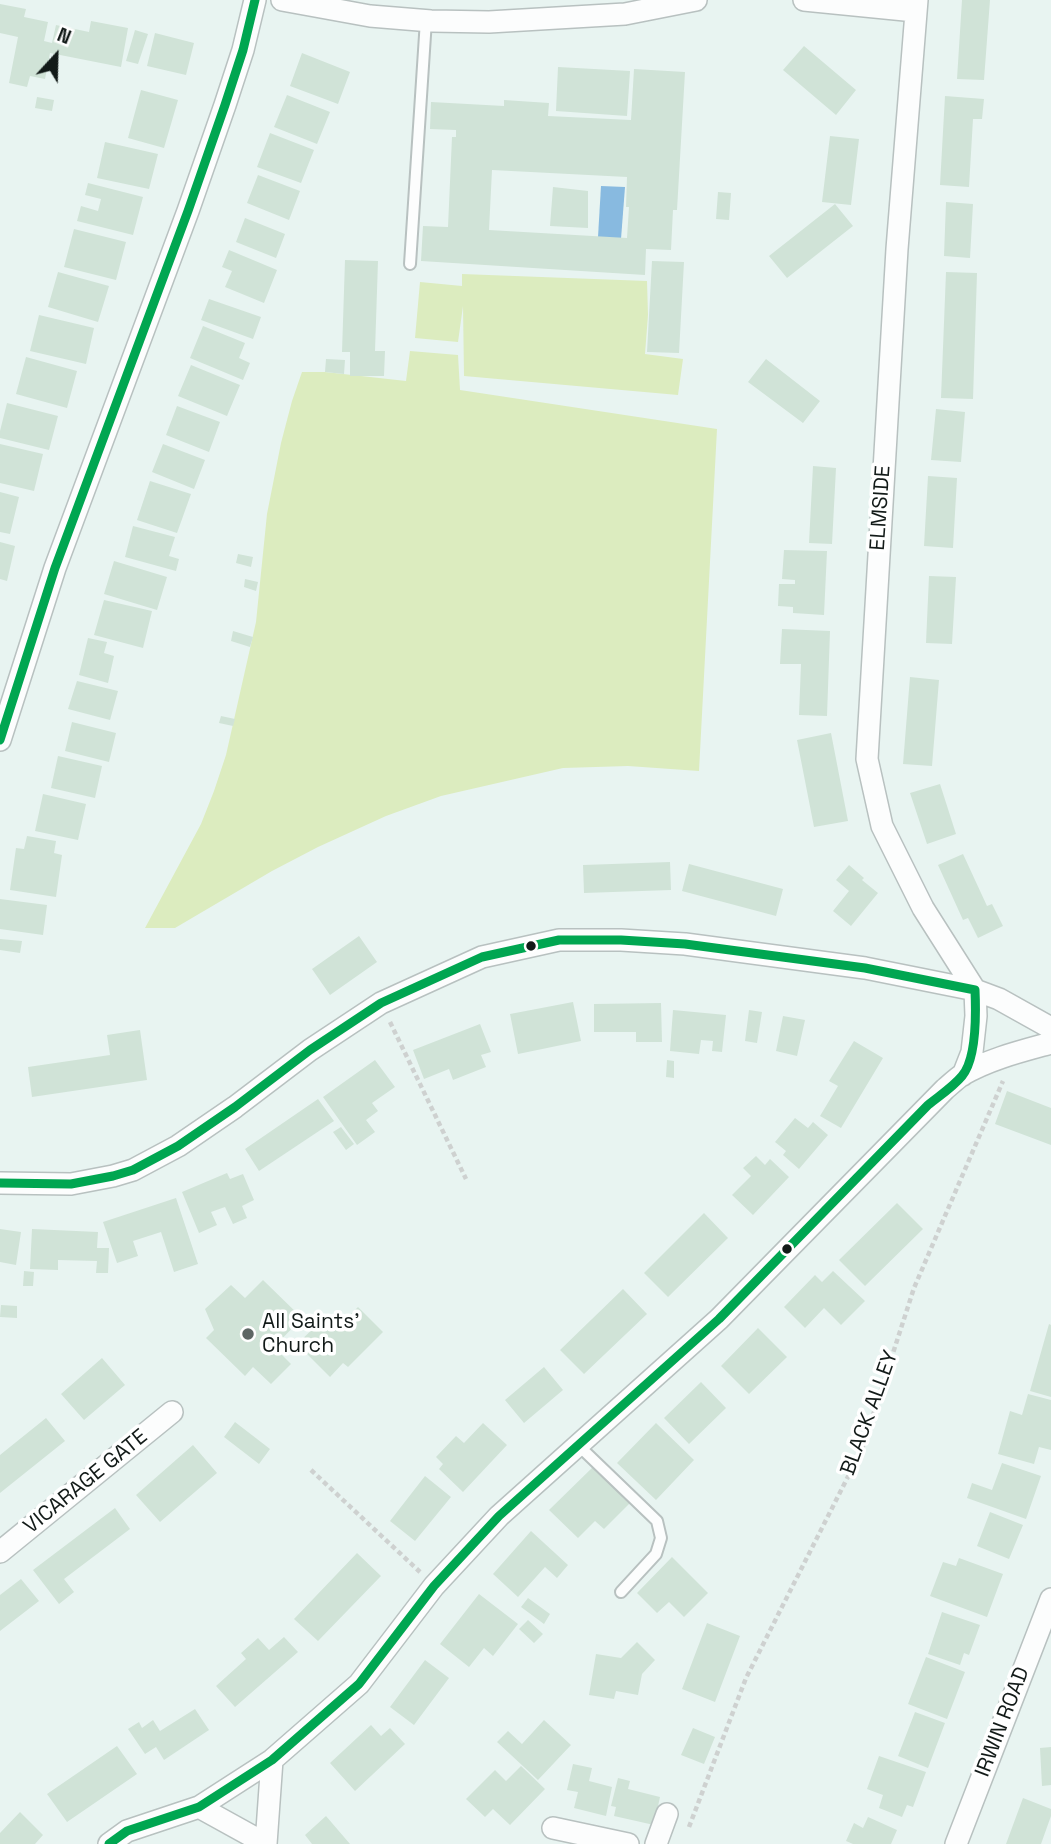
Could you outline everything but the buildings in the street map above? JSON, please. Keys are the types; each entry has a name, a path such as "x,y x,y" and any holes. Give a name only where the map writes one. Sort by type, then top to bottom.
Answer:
{"street":[{"path":"0,740 55,568 226,105 255,0"},
{"path":"282,0 370,16 489,22 625,14 696,0"},
{"path":"804,0 916,5"},
{"name":"ELMSIDE","path":"916,5 897,248 867,759 882,826 923,908 975,990"},
{"path":"0,1183 71,1184 133,1170 178,1146 310,1050 381,1003 482,957 559,940 685,944 865,968 975,990 999,999 1051,1028"},
{"path":"963,1075 972,1052 976,1016 975,990"},
{"path":"109,1844 127,1830 199,1807 272,1760 359,1684 434,1586 499,1516 719,1319 928,1105 963,1075 1012,1054 1051,1043"},
{"name":"VICARAGE GATE","path":"0,1552 172,1412"},
{"name":"IRWIN ROAD","path":"956,1844 1051,1599"},
{"path":"199,1807 266,1844 272,1760"},
{"path":"656,1844 667,1814"},
{"path":"553,1828 628,1844"}],"lane":[{"path":"410,264 426,20"},
{"path":"578,1445 657,1521 661,1538 656,1553 621,1592"}],"path":[{"path":"381,1003 467,1179"},
{"name":"BLACK ALLEY","path":"688,1831 746,1678 862,1449 914,1288 1002,1084 1012,1054"},
{"path":"311,1470 434,1586"}],"green space":[{"path":"462,274 647,281 645,354 683,359 678,395 464,376 463,306 458,342 415,338 420,282 462,286"},
{"path":"410,351 458,355 460,390 717,429 699,771 628,766 563,768 441,796 386,816 318,847 175,928 145,928 201,824 226,755 256,622 267,514 281,443 302,372 406,381"}],"water":[{"path":"601,186 625,187 621,239 598,237"}],"transit line":[{"path":"0,740 55,568 225,105 243,50 255,0"},
{"path":"0,1183 71,1184 133,1170 178,1146 310,1050 381,1003 482,957 559,940 685,944 865,968 975,990 973,1047 962,1076 928,1105 719,1319 499,1516 434,1586 359,1684 272,1760 199,1807 127,1831 109,1844"}],"place":[{"name":"All Saints' Church","path":"248,1334"}]}
